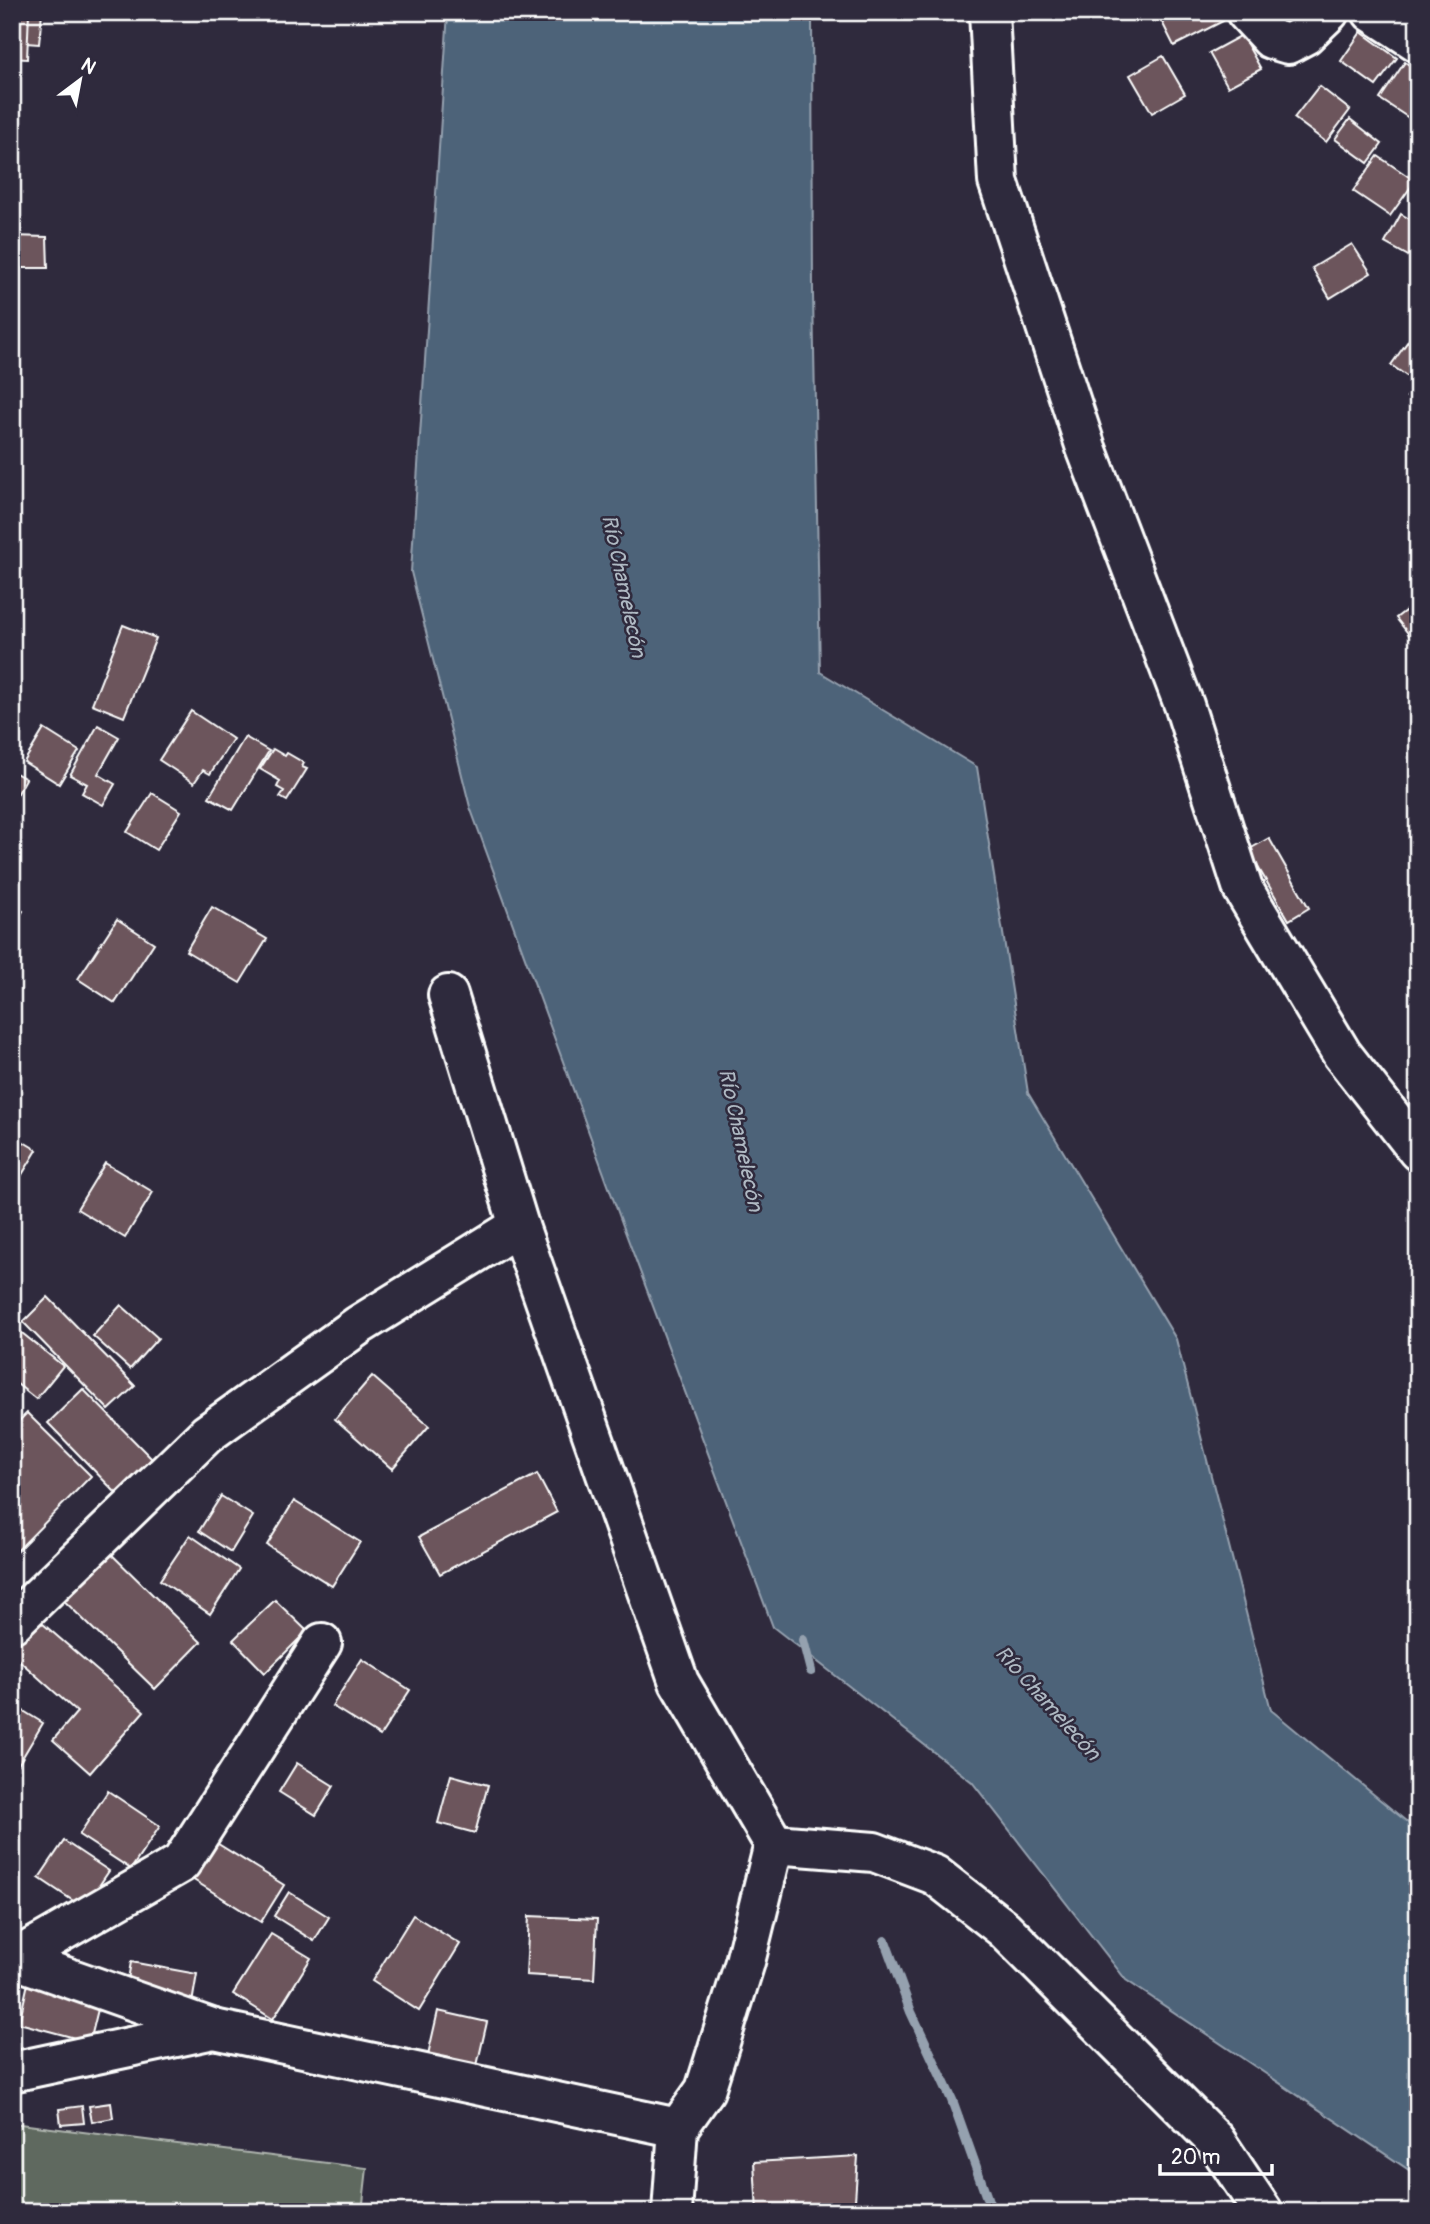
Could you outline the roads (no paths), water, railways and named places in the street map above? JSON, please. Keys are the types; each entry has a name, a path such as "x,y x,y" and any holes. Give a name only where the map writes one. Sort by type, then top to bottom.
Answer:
{"street":[{"path":"989,12 998,181 1086,447 1184,705 1243,889 1342,1054 1418,1151"},
{"path":"1246,12 1271,39 1288,44 1306,35 1329,12"},
{"path":"1372,12 1418,42"},
{"path":"448,995 519,1226 679,1682 774,1844 745,1962 705,2090 678,2128 672,2212"},
{"path":"12,1623 207,1434 359,1325 519,1226"},
{"path":"13,1959 181,1863 322,1643"},
{"path":"774,1844 874,1853 935,1875 1004,1929 1215,2140 1263,2212"},
{"path":"13,1959 214,2029 678,2128"},
{"path":"12,2072 214,2029"}],"water":[{"name":"Río Chamelecón","path":"448,12 812,12 813,295 820,672 977,767 1028,1093 1176,1339 1271,1710 1418,1831 1418,2176 1126,1980 972,1782 773,1627 470,807 411,572"}],"waterway":[{"path":"803,1640 811,1671"},
{"path":"885,1941 911,2012 952,2100 992,2212"}]}
